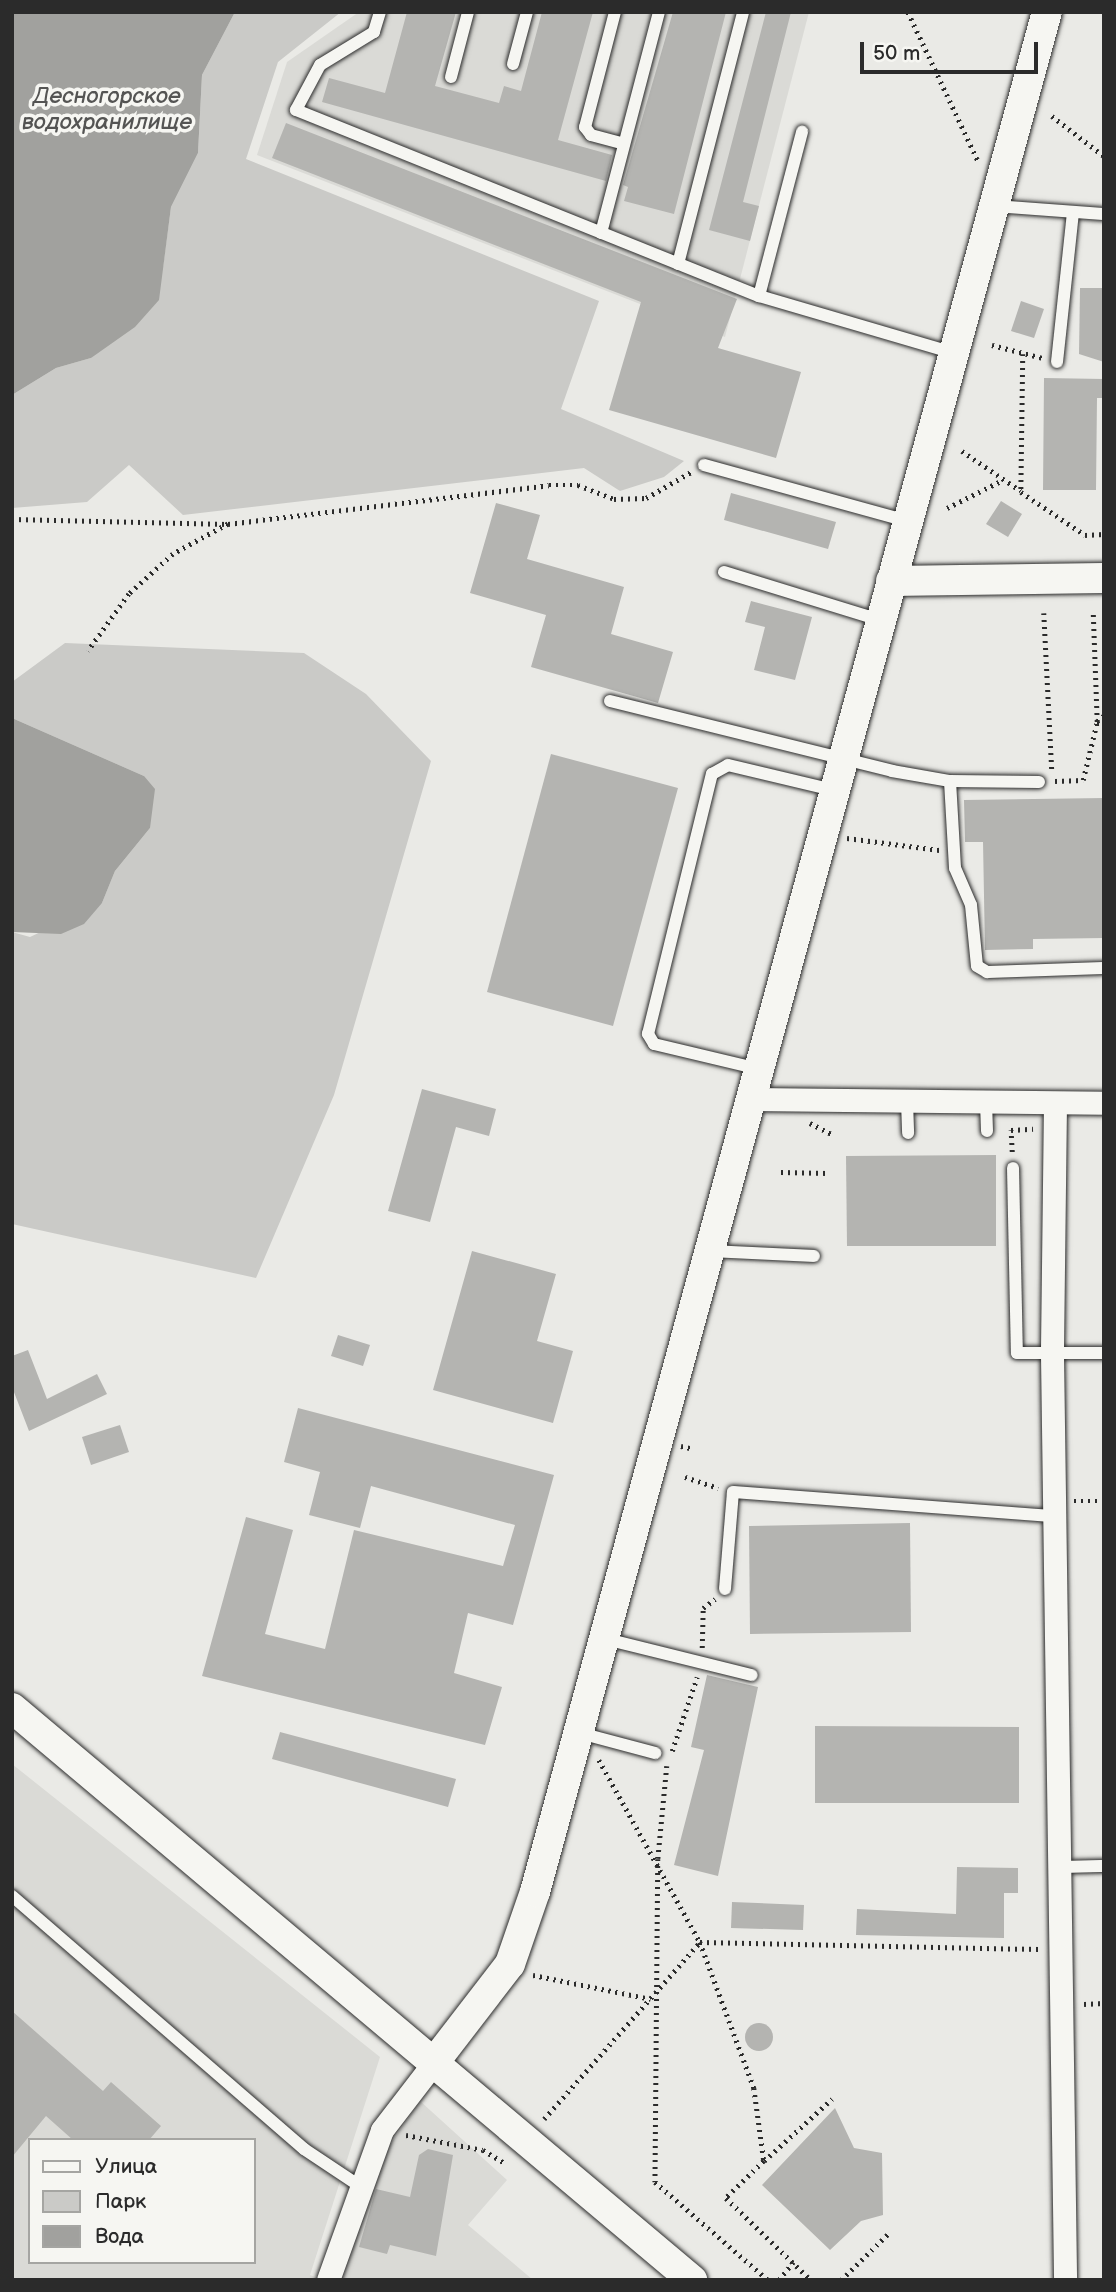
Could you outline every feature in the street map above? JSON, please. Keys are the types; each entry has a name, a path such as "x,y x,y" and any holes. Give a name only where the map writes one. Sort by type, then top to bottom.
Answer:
{"street":[{"path":"328,2280 358,2185 382,2130 510,1964 586,1745 606,1639 833,790 1046,12"},
{"path":"891,581 1104,578"},
{"path":"751,1099 1104,1102"},
{"path":"1055,1103 1052,1355 1065,2280"},
{"path":"12,1708 436,2060 692,2280"}],"lane":[{"path":"380,12 374,32 320,65 296,110 759,296 954,353"},
{"path":"451,77 468,12"},
{"path":"513,64 527,12"},
{"path":"615,12 585,127 591,135 624,144"},
{"path":"601,233 659,12"},
{"path":"678,264 743,12"},
{"path":"759,296 802,132"},
{"path":"994,205 1104,214"},
{"path":"1057,362 1073,213"},
{"path":"704,464 908,521"},
{"path":"724,572 880,620"},
{"path":"610,701 842,759 950,781 1039,782"},
{"path":"759,1070 654,1044 648,1034 712,775 728,765 833,790"},
{"path":"950,781 954,852 971,905 977,967 986,972 1104,968"},
{"path":"907,1101 908,1133"},
{"path":"986,1102 987,1131"},
{"path":"1013,1168 1015,1348 1021,1356 1104,1353"},
{"path":"710,1251 814,1256"},
{"path":"725,1589 733,1492 1055,1516"},
{"path":"606,1639 752,1675"},
{"path":"586,1745 655,1753"},
{"path":"1059,1867 1104,1866"},
{"path":"12,1896 304,2149 358,2185"}],"path":[{"path":"908,12 979,163 989,167"},
{"path":"1052,116 1104,156"},
{"path":"992,345 1057,362"},
{"path":"1021,492 1023,354"},
{"path":"962,451 1085,534 1104,534"},
{"path":"12,519 228,524 549,485 578,485 614,499 646,498 704,464"},
{"path":"947,508 1003,479"},
{"path":"88,652 129,594 173,554 228,524"},
{"path":"1039,782 1083,780 1097,722 1093,611"},
{"path":"1044,614 1053,781"},
{"path":"1097,722 1104,716"},
{"path":"1097,722 1104,722"},
{"path":"839,836 954,852"},
{"path":"798,1117 834,1135"},
{"path":"1011,1130 1037,1129"},
{"path":"781,1172 827,1172"},
{"path":"685,1477 733,1492"},
{"path":"1073,1501 1104,1501"},
{"path":"725,1589 703,1608 702,1663 666,1770 658,1859 660,1990 654,2182 768,2280"},
{"path":"586,1745 658,1859 699,1942 754,2088 764,2161"},
{"path":"699,1942 1060,1950"},
{"path":"544,2119 660,1990 699,1942"},
{"path":"532,1974 651,1999"},
{"path":"811,2280 726,2197 832,2099"},
{"path":"382,2130 483,2150 505,2162"},
{"path":"841,2280 889,2233"},
{"path":"779,2280 793,2262"}],"shaded area":[{"path":"359,12 809,12 725,337 257,155 287,62"},
{"path":"12,1764 380,2057 310,2275 323,2280 12,2280"},
{"path":"420,2101 507,2180 468,2225 533,2280 341,2280 366,2180"}],"green space":[{"path":"235,12 341,12 278,62 246,159 599,301 561,409 684,461 664,477 620,491 584,468 183,515 129,465 87,502 12,508 12,395 56,368 91,358 163,267 171,207 198,153 202,75"},
{"path":"65,643 304,653 366,694 431,761 334,1095 256,1278 12,1224 12,932 30,937 102,903 115,871 150,828 144,776 12,718 12,682"}],"water":[{"name":"Десногорское водохранилище","path":"12,12 235,12 202,75 198,153 171,207 159,300 135,327 91,358 56,368 12,395"},
{"path":"12,718 144,776 155,789 150,828 115,871 102,903 84,924 61,934 12,932"}],"building":[{"path":"407,12 456,12 435,86 499,103 504,86 521,91 542,12 593,12 558,140 612,155 606,181 322,102 329,78 385,93"},
{"path":"673,12 726,12 674,214 624,201 628,187 623,185"},
{"path":"766,12 791,12 743,202 759,206 750,241 709,230"},
{"path":"286,123 737,299 718,348 801,372 776,458 609,410 641,302 272,158"},
{"path":"1080,288 1104,288 1104,362 1079,354"},
{"path":"1021,301 1044,309 1034,338 1011,331"},
{"path":"1044,378 1104,379 1104,398 1097,398 1096,490 1043,490"},
{"path":"731,493 836,522 828,549 724,520"},
{"path":"1001,501 1022,514 1008,537 986,524"},
{"path":"496,503 540,515 527,559 624,587 611,634 673,652 658,703 531,667 546,615 470,593"},
{"path":"751,601 812,617 795,680 754,670 765,627 745,622"},
{"path":"551,754 678,788 613,1026 487,992"},
{"path":"1104,798 1104,938 1033,939 1033,949 985,950 983,842 965,842 964,800"},
{"path":"422,1089 496,1109 489,1136 456,1127 430,1222 388,1211"},
{"path":"996,1155 996,1246 847,1246 846,1156"},
{"path":"472,1251 556,1274 537,1341 573,1351 553,1423 433,1390"},
{"path":"338,1335 370,1345 363,1366 331,1356"},
{"path":"28,1350 47,1399 97,1374 107,1394 29,1431 12,1387 12,1356"},
{"path":"298,1408 554,1475 513,1625 468,1613 454,1673 502,1687 485,1745 202,1676 246,1517 293,1530 265,1634 325,1649 354,1530 503,1566 515,1525 371,1486 360,1528 309,1515 320,1472 284,1462"},
{"path":"120,1425 129,1452 91,1465 82,1437"},
{"path":"910,1523 911,1632 750,1634 749,1526"},
{"path":"707,1675 758,1687 718,1876 674,1865 704,1750 691,1747"},
{"path":"815,1726 1019,1727 1019,1803 815,1803"},
{"path":"280,1732 456,1779 448,1807 272,1759"},
{"path":"957,1867 1018,1868 1018,1893 1004,1893 1004,1938 856,1935 857,1909 956,1914"},
{"path":"732,1902 804,1905 803,1930 731,1928"},
{"path":"12,2011 103,2091 111,2082 161,2126 151,2138 71,2138 46,2116 12,2157"},
{"path":"759,2023 769,2027 773,2037 769,2047 759,2051 749,2047 745,2037 749,2027"},
{"path":"835,2108 854,2148 882,2153 883,2215 861,2221 830,2250 762,2185"},
{"path":"428,2149 453,2155 436,2256 390,2245 387,2254 359,2247 376,2189 410,2197 419,2155"}]}
